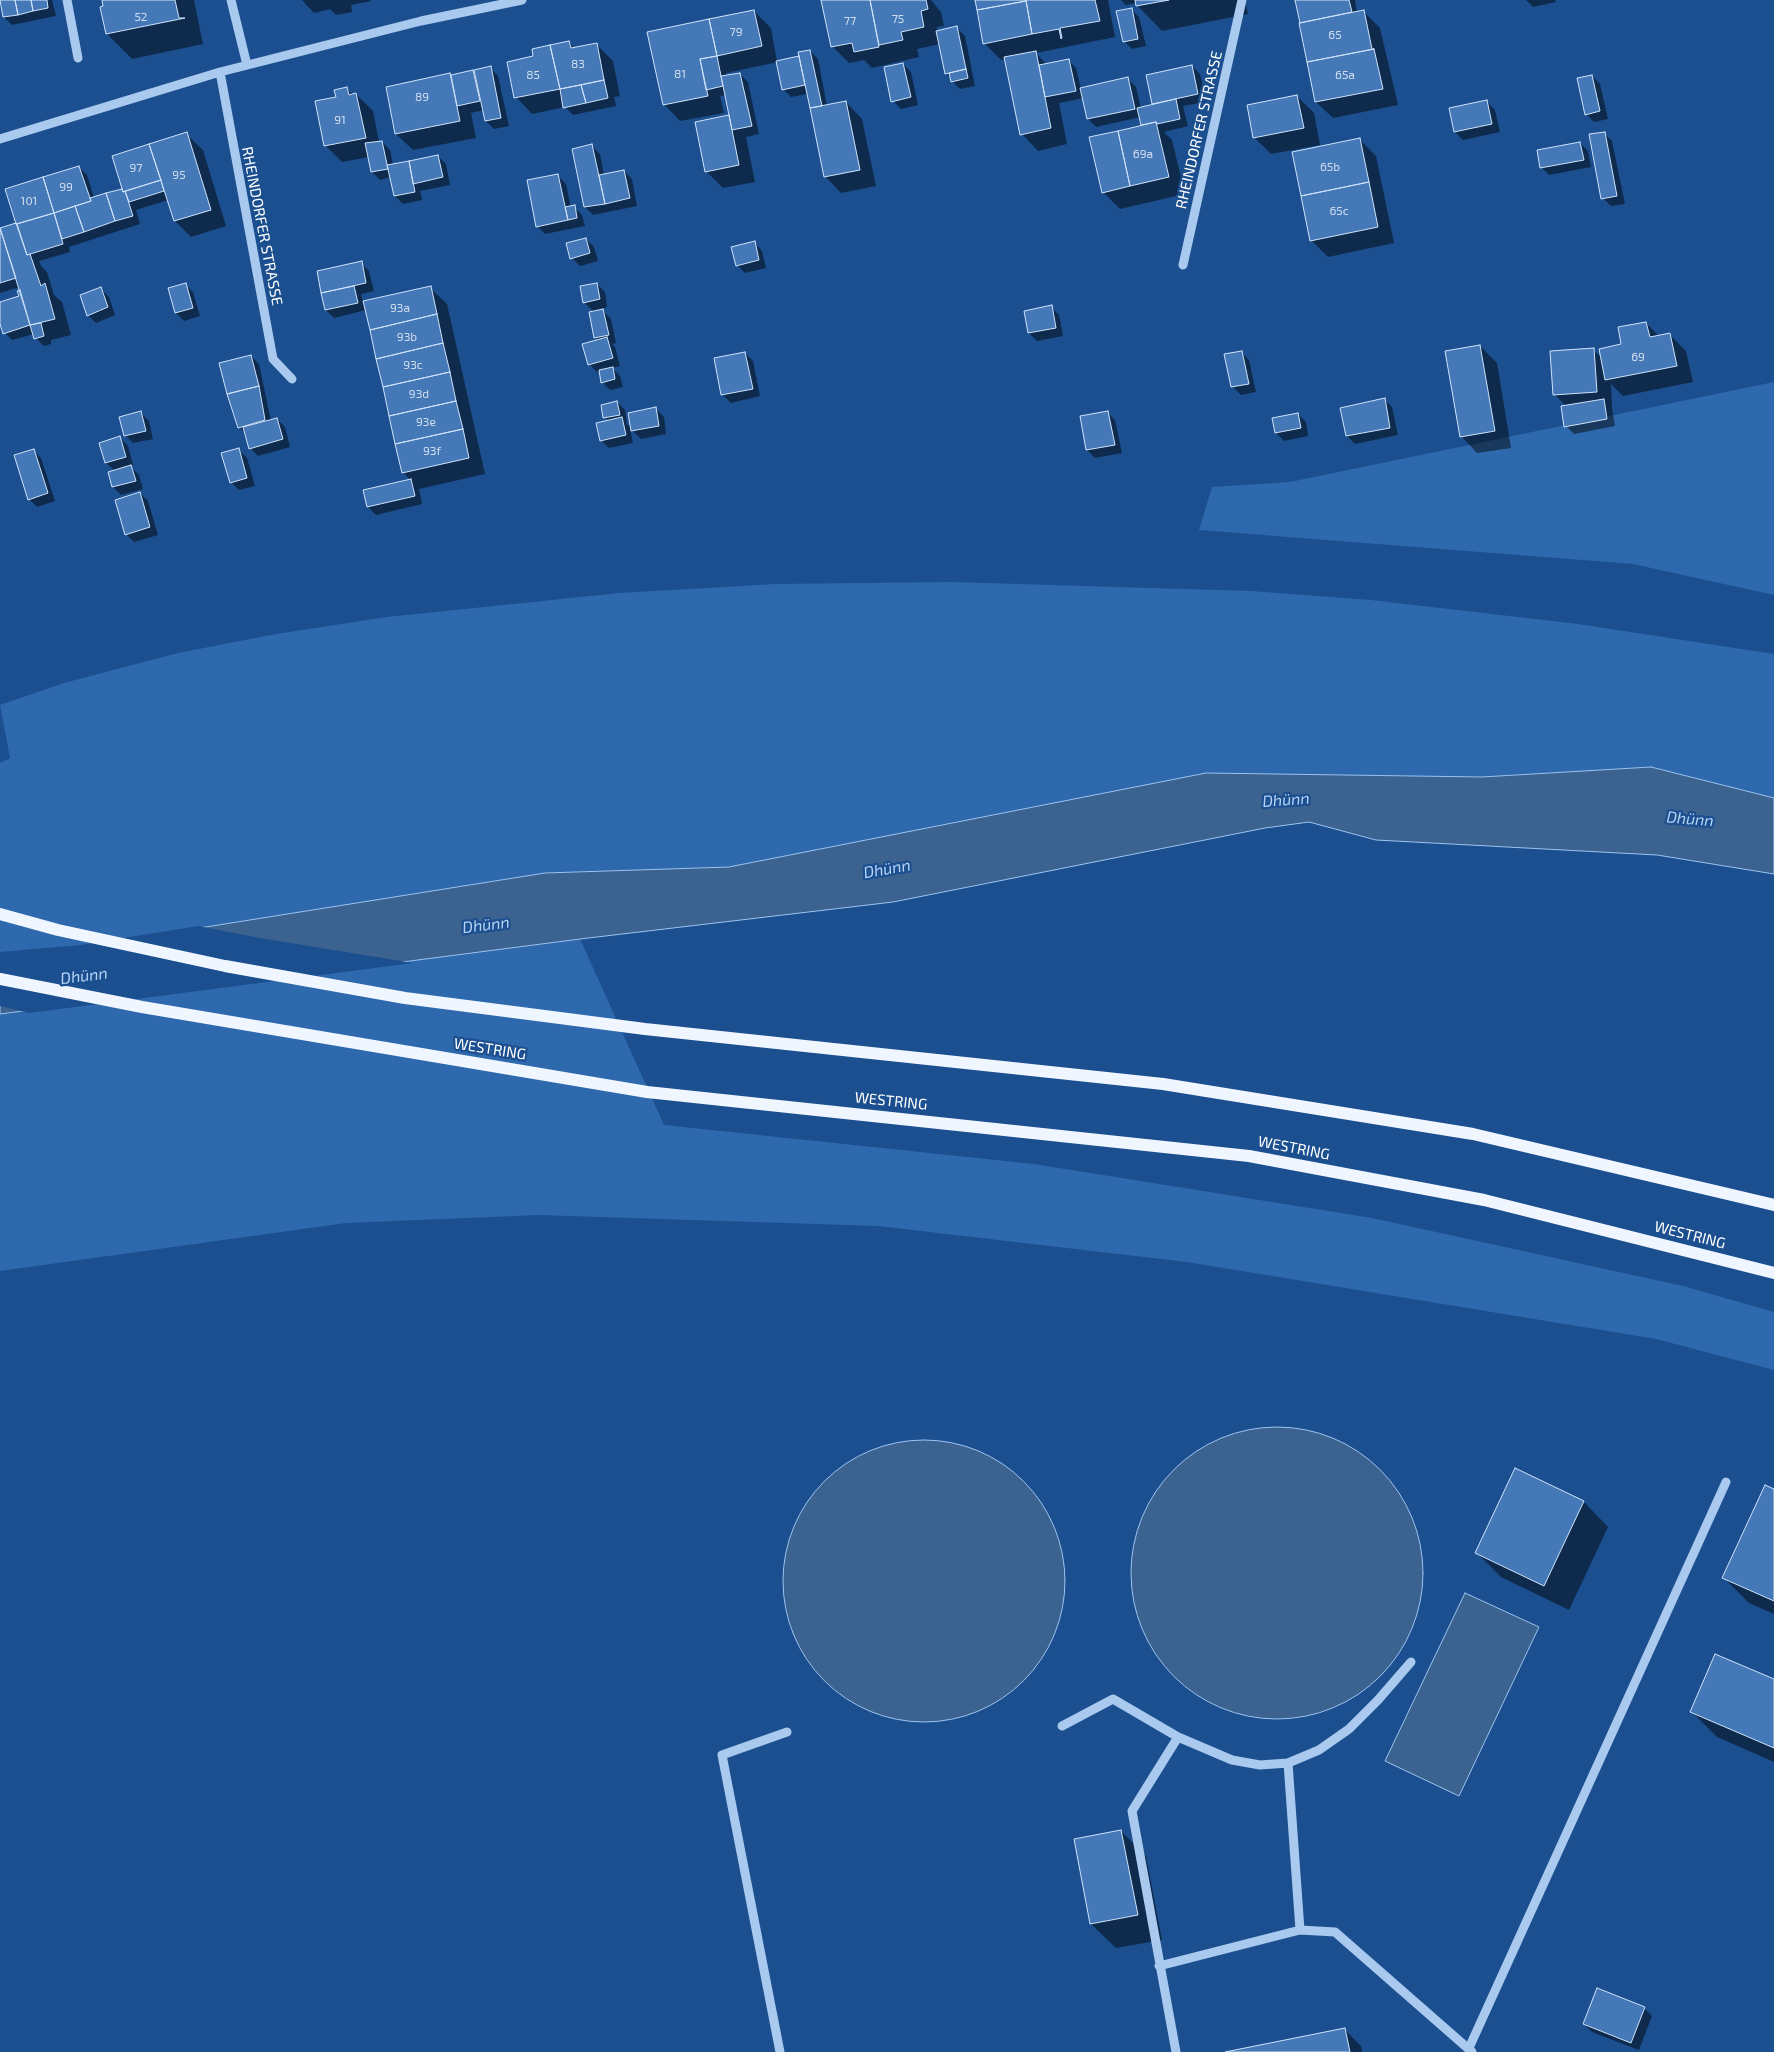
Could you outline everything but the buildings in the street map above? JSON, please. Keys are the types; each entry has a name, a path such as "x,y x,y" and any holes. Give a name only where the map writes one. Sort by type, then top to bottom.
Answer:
{"main road":[{"path":"0,914 58,930 244,970 405,998 645,1029 1173,1085 1473,1134 1774,1205"},
{"name":"WESTRING","path":"0,978 142,1007 647,1092 1249,1156 1484,1200 1774,1273"}],"street":[{"path":"67,0 78,58"},
{"path":"231,0 246,65"},
{"path":"0,139 246,65 422,21 522,0"},
{"name":"RHEINDORFER STRASSE","path":"1183,265 1242,0"},
{"name":"RHEINDORFER STRASSE","path":"220,72 273,359 292,379"},
{"path":"1159,1966 1300,1930 1335,1932 1471,2050 1726,1482"},
{"path":"1062,1726 1113,1699 1178,1738 1232,1760 1260,1765 1288,1763 1319,1750 1349,1729 1378,1700 1411,1662"},
{"path":"780,2052 722,1755 787,1732"},
{"path":"1176,2052 1132,1811 1178,1738"},
{"path":"1288,1763 1300,1930"}],"shaded area":[{"path":"1774,382 1774,595 1633,564 1199,530 1212,487 1290,482"},
{"path":"952,582 1251,591 1371,600 1578,624 1774,654 1774,798 1651,767 1482,777 1206,773 729,867 545,873 80,947 0,955 0,763 10,758 0,705 64,683 178,653 276,634 387,617 620,593 775,584"},
{"path":"580,939 664,1125 1034,1164 1372,1218 1683,1286 1774,1312 1774,1370 1656,1339 1187,1262 878,1226 539,1215 346,1223 0,1271 0,1014"}],"water":[{"name":"Dhünn","path":"1651,767 1774,798 1774,874 1657,855 1376,840 1309,822 1265,828 893,902 580,939 0,1014 0,955 80,947 545,873 729,867 1206,773 1482,777"},
{"path":"1277,1427 1319,1433 1346,1444 1370,1460 1390,1480 1406,1504 1417,1531 1423,1573 1417,1615 1406,1642 1390,1666 1370,1686 1346,1702 1319,1713 1277,1719 1235,1713 1208,1702 1184,1686 1164,1666 1148,1642 1137,1615 1131,1573 1137,1531 1148,1504 1164,1480 1184,1460 1208,1444 1235,1433"},
{"path":"924,1440 951,1443 978,1451 1002,1464 1024,1481 1041,1503 1054,1527 1062,1554 1065,1581 1062,1608 1054,1635 1041,1659 1024,1681 1002,1698 978,1711 951,1719 924,1722 897,1719 870,1711 846,1698 824,1681 807,1659 794,1635 786,1608 783,1581 786,1554 794,1527 807,1503 824,1481 846,1464 870,1451 897,1443"},
{"path":"1465,1593 1539,1627 1459,1796 1385,1761"}],"pier":[{"path":"198,926 413,963 29,1013 0,1006 0,952 80,945"}]}
